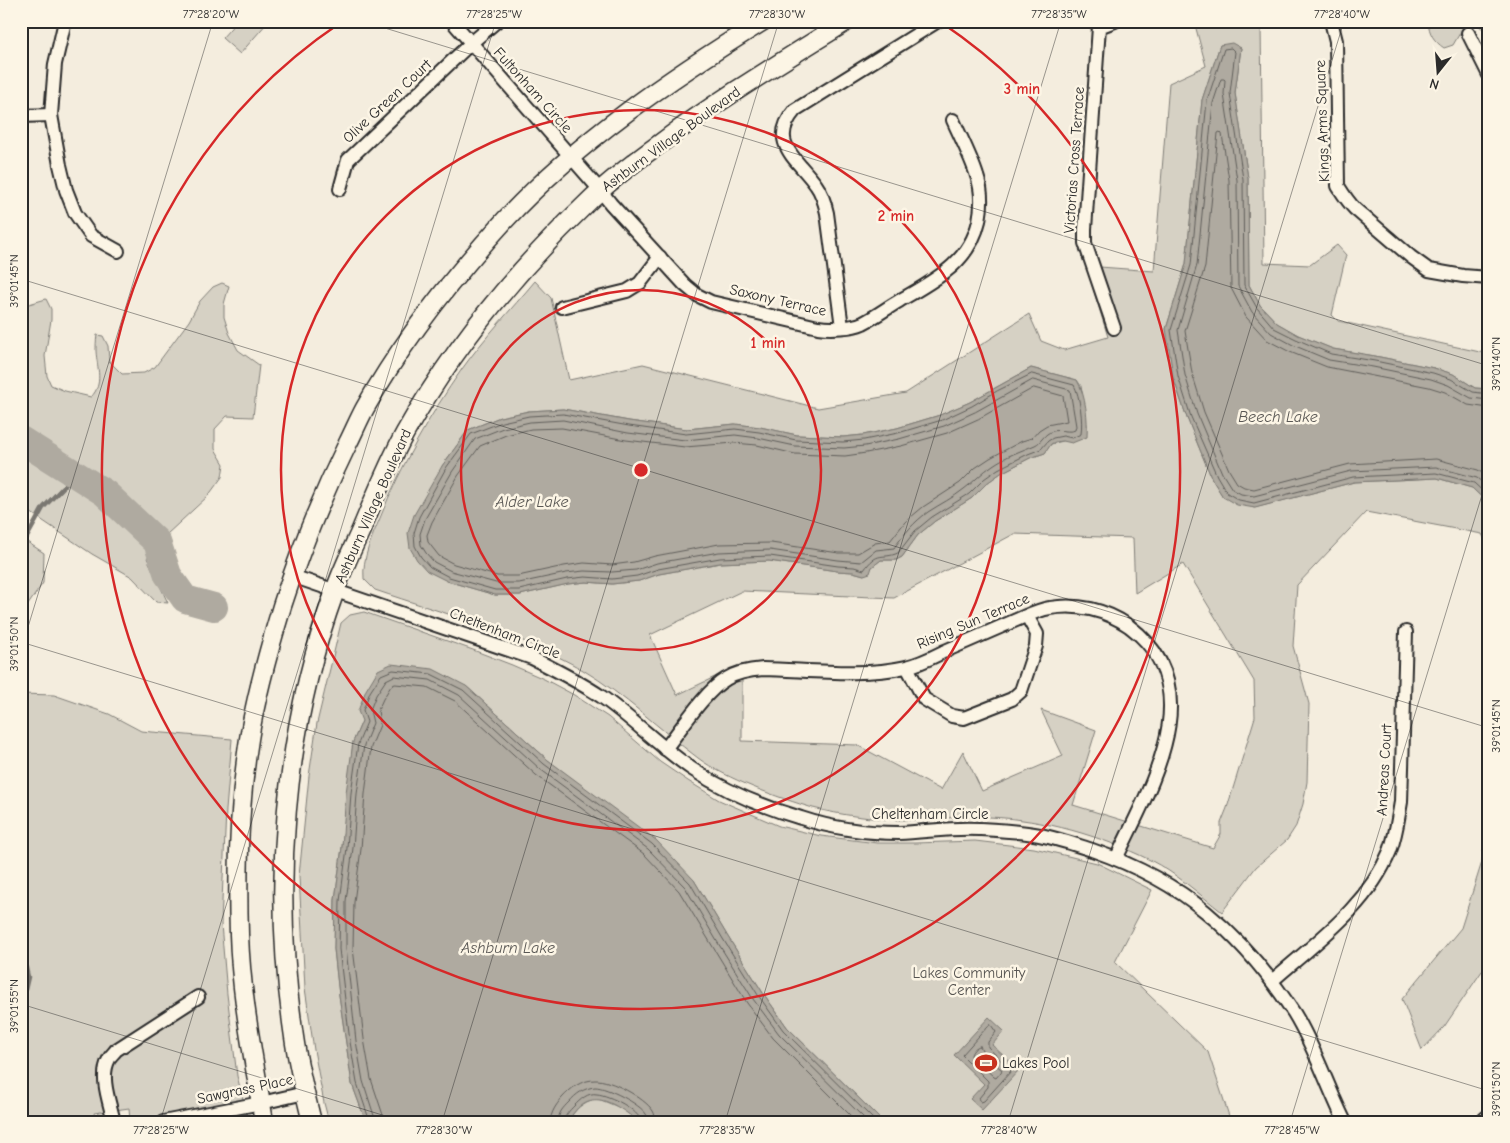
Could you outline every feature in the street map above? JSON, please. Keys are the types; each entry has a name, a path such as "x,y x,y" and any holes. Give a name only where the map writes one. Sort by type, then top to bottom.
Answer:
{"main road":[{"path":"264,1122 243,994 239,938 238,879 242,798 249,738 278,620 307,533 331,477 364,409 405,344 506,218 571,157 613,124 673,79 763,21"},
{"name":"Ashburn Village Boulevard","path":"312,1122 304,1093 294,1039 287,982 282,873 288,801 296,741 316,652 335,590 389,464 404,434 443,372 468,337 499,298 587,202 632,164 692,119 847,21"}],"street":[{"path":"65,21 55,64 52,115 60,165 66,190 75,213 92,236 118,251"},
{"name":"Fultonham Circle","path":"452,21 470,44 571,157"},
{"name":"Olive Green Court","path":"340,190 348,160 470,44 497,21"},
{"path":"842,327 824,200 816,185 787,151 784,129 788,118 795,110 938,21"},
{"path":"1097,24 1115,21"},
{"name":"Kings Arms Square","path":"1331,21 1336,41 1338,186 1342,193 1355,209 1429,270 1489,278"},
{"name":"Victorias Cross Terrace","path":"1097,24 1085,243 1114,328"},
{"path":"1468,33 1489,74"},
{"path":"21,116 52,115"},
{"name":"Saxony Terrace","path":"571,157 684,285 697,295 711,302 831,329 862,324 944,274 957,263 968,249 977,231 981,212 981,192 977,176 953,120"},
{"path":"562,307 627,291 640,283 660,257"},
{"name":"Cheltenham Circle","path":"292,576 532,658 601,696 693,770 732,792 792,815 828,826 875,832 900,833 975,829 1035,834 1071,843 1116,859 1153,877 1205,911 1240,945 1272,981 1295,1014 1312,1047 1345,1122"},
{"name":"Rising Sun Terrace","path":"665,749 708,694 727,678 738,673 763,669 873,672 907,667 1040,610 1065,606 1090,608 1122,621 1144,640 1164,671 1170,696 1168,733 1157,771 1116,859"},
{"path":"907,667 924,699 952,716 964,718 1012,698 1021,690 1036,646 1037,634 1027,616"},
{"name":"Andreas Court","path":"1272,981 1350,912 1380,873 1390,850 1401,802 1406,632"},
{"path":"114,1122 105,1083 108,1059 116,1050 198,997"},
{"name":"Sawgrass Place","path":"163,1122 304,1093"},
{"path":"1481,1122 1489,1115"}],"green space":[{"path":"237,21 265,21 267,23 240,54 222,38"},
{"path":"1194,21 1325,22 1261,27 1264,263 1310,265 1337,245 1346,255 1332,315 1338,321 1489,354 1489,389 1475,388 1453,374 1434,368 1333,349 1298,335 1277,323 1260,305 1249,285 1248,178 1235,93 1241,48 1220,45 1202,100 1186,264 1166,329 1173,377 1187,418 1212,479 1223,497 1254,508 1354,482 1437,478 1472,488 1489,504 1489,547 1482,534 1366,512 1297,585 1293,646 1309,704 1307,782 1303,804 1296,826 1287,840 1256,867 1222,912 1160,865 1112,843 1072,830 1010,818 967,817 901,820 867,818 813,808 769,793 710,766 613,690 559,657 481,625 375,590 364,579 366,555 371,540 388,498 417,441 470,358 535,281 551,298 569,380 643,364 818,408 906,393 1029,314 1041,341 1064,350 1108,337 1086,266 1154,271 1169,83 1206,66","holes":["1031,368 1077,380 1081,386 1087,426 1063,441 1051,444 1045,453 1030,458 1001,473 987,483 972,498 935,521 918,535 902,557 896,560 881,560 864,575 769,561 720,563 659,574 639,581 612,584 586,582 568,584 520,595 495,595 447,581 442,466 468,430 500,417 529,411 563,409 687,429 735,424 797,435 843,437 897,428 940,415 970,402","1014,534 1133,538 1135,593 1183,564 1254,681 1255,717 1221,823 1221,834 1213,848 1073,805 1096,730 1041,710 1063,756 982,791 963,751 941,790 857,745 742,741 742,664 677,695 650,635 742,591 894,598"]},
{"path":"1428,21 1489,21 1489,39 1485,30 1474,23 1464,26 1453,45 1444,48 1433,37"},
{"path":"222,283 229,286 224,304 224,317 229,333 238,350 259,365 253,417 227,416 215,429 215,449 224,464 222,477 208,496 166,535 147,558 168,603 156,602 132,577 92,554 21,506 21,303 29,304 46,299 51,309 45,356 47,376 51,385 65,391 91,397 99,381 96,351 97,335 103,336 108,346 109,361 122,374 144,373 155,367 189,321 200,301 213,287"},
{"path":"21,538 44,553 43,583 21,615"},
{"name":"Lakes Community Center","path":"364,612 473,650 544,679 574,695 608,717 660,762 688,781 719,800 779,826 821,836 877,843 975,841 1034,848 1097,863 1152,890 1115,962 1208,1052 1231,1122 883,1122 787,1027 763,993 694,880 548,760 466,686 362,721 353,742 335,900 334,949 352,1084 366,1122 329,1122 314,1050 305,988 299,876 309,776 317,723 341,623 350,615"},
{"path":"21,694 54,695 109,714 141,731 232,739 226,810 221,924 237,1076 249,1122 130,1122 129,1108 94,1113 96,1122 21,1122"},
{"path":"1489,798 1489,970 1482,971 1444,1027 1422,1050 1402,999 1461,928 1482,862"},
{"path":"596,1098 621,1108 639,1122 568,1122 579,1107"}],"water":[{"name":"Beech Lake","path":"1232,43 1241,48 1235,93 1248,178 1249,285 1260,305 1277,323 1298,335 1333,349 1434,368 1453,374 1475,388 1489,389 1489,504 1472,488 1437,478 1354,482 1255,508 1237,505 1223,497 1212,479 1187,418 1173,377 1166,329 1186,264 1202,100 1220,45"},
{"name":"Alder Lake","path":"1031,368 1077,380 1086,408 1087,437 1072,443 1055,442 1051,444 1045,453 1030,458 1001,473 987,483 972,498 935,521 918,535 902,557 896,560 881,560 872,567 870,573 864,575 769,561 720,563 659,574 639,581 612,584 586,582 568,584 520,595 495,595 447,581 427,571 417,560 410,548 408,533 414,515 442,466 468,430 500,417 529,411 563,409 687,429 735,424 797,435 843,437 897,428 940,415 970,402"},
{"name":"Ashburn Lake","path":"391,664 433,669 466,686 548,760 656,840 694,880 763,993 787,1027 883,1122 639,1122 610,1103 592,1100 584,1103 576,1110 568,1122 366,1122 352,1084 339,995 334,949 335,900 353,742 362,721 358,711 366,690 378,670"},
{"name":"Lakes Pool","path":"989,1017 1004,1031 992,1045 1019,1070 982,1110 970,1099 984,1084 954,1055"}],"waterway":[{"path":"21,440 105,493 157,542 168,575 185,599 214,607"},
{"path":"21,548 43,508 76,474"},
{"path":"21,946 28,977 21,1007"}],"place":[{"name":"Lakes Pool","path":"986,1063"}]}
